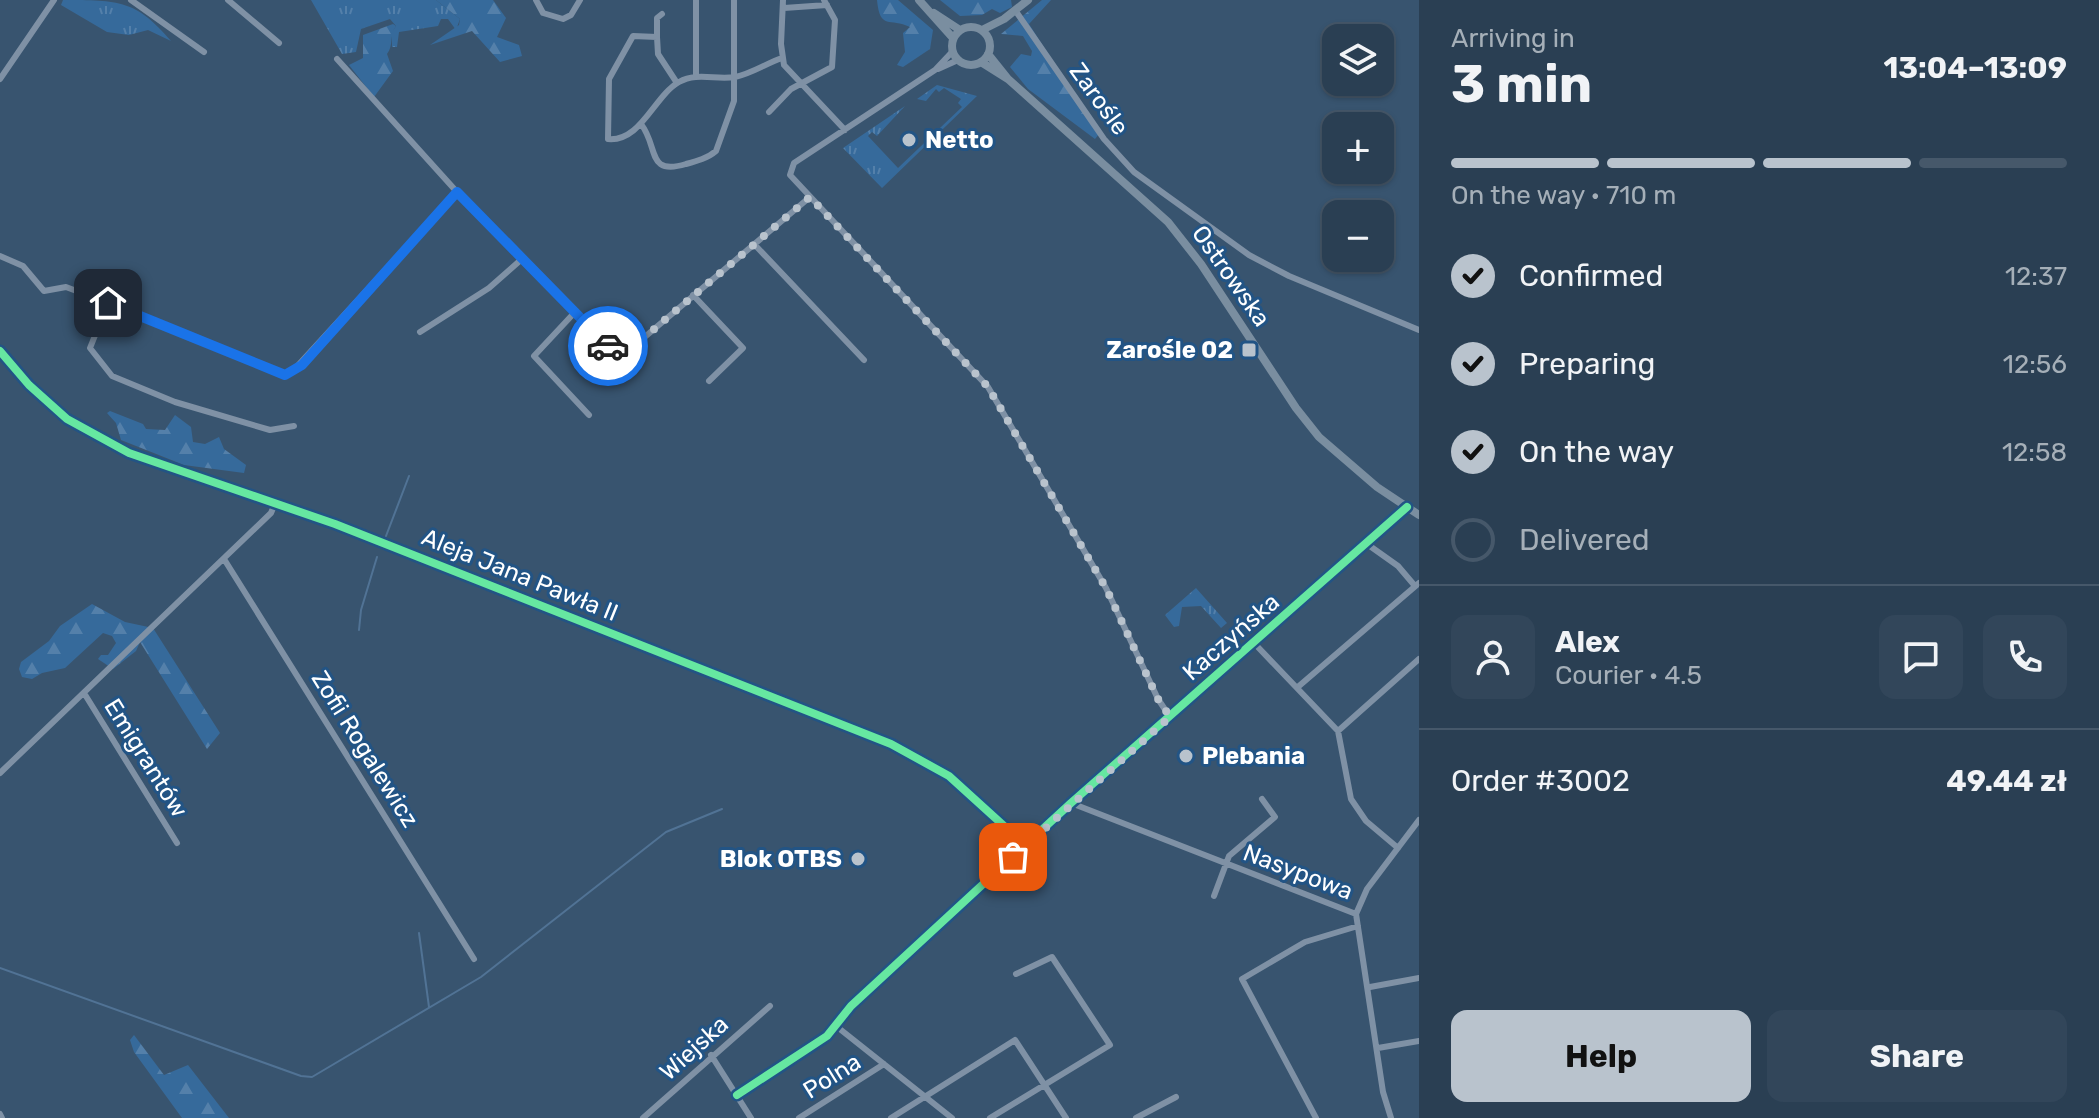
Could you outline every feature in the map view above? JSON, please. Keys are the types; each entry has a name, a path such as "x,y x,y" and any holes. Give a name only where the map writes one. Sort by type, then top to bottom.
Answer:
{"street":[{"path":"0,79 54,0"},
{"path":"131,0 140,2 204,52"},
{"path":"228,0 279,43"},
{"path":"536,0 543,13 563,19 571,15 580,0"},
{"path":"696,0 696,76"},
{"path":"641,124 656,160 664,167 711,155 731,117 734,0"},
{"path":"783,0 782,58 800,84 845,130"},
{"path":"919,0 953,38 955,56"},
{"path":"985,34 1028,0"},
{"path":"769,112 800,84 832,67 835,20 826,3 784,8"},
{"name":"Zarośle","path":"1015,10 1118,157 1167,196 1270,267 1419,330"},
{"path":"933,13 960,30"},
{"path":"662,14 657,18 658,54 677,83"},
{"path":"953,38 960,30 975,27 985,34 988,54 981,62 969,65 955,56"},
{"path":"657,37 633,36 611,74 606,129 610,140 641,124 677,83 696,76 734,77 782,58"},
{"name":"Ostrowska","path":"988,54 1008,79"},
{"path":"955,56 794,163 790,175 988,387 1106,588 1158,699 1170,717"},
{"path":"337,59 457,192 620,355 810,197"},
{"name":"Ostrowska","path":"981,62 1008,79 1155,210 1201,264 1308,425 1341,458 1419,515"},
{"path":"0,256 23,266 44,291 66,287 279,374 291,373 302,365 457,192"},
{"path":"1155,210 1167,196"},
{"path":"754,244 864,360"},
{"path":"420,332 489,288 523,258"},
{"path":"693,295 743,348 709,381"},
{"path":"108,303 90,348 112,376 175,402 270,430 294,426"},
{"path":"576,311 534,356 589,415"},
{"name":"Aleja Jana Pawła II","path":"0,351 49,404 109,444 276,501 891,744 949,776 1025,845"},
{"path":"0,773 271,513 276,501"},
{"name":"Kaczyńska","path":"737,1095 825,1037 851,1006 1071,803 1407,507"},
{"path":"1299,686 1417,584 1367,544"},
{"name":"Zofii Rogalewicz","path":"224,559 474,959"},
{"path":"1254,643 1299,686 1338,731 1351,799 1366,821 1398,848"},
{"path":"1338,731 1419,659"},
{"name":"Emigrantów","path":"84,693 177,843"},
{"path":"1226,863 1229,856 1275,817 1262,799"},
{"name":"Nasypowa","path":"1071,803 1356,914"},
{"path":"1391,1118 1383,1092 1370,987 1356,914 1363,895 1419,820"},
{"name":"Nasypowa","path":"1214,896 1226,863"},
{"path":"1316,1118 1242,979 1305,942 1358,926"},
{"path":"990,1118 1110,1045 1052,957 1016,974"},
{"path":"1370,987 1419,978"},
{"name":"Wiejska","path":"643,1118 770,1006"},
{"path":"836,1026 952,1118"},
{"path":"891,1118 1015,1040 1066,1118"},
{"path":"1378,1048 1419,1041"},
{"path":"711,1055 751,1118"},
{"name":"Polna","path":"799,1118 884,1064"},
{"path":"1136,1118 1176,1097"}],"green space":[{"path":"63,0 125,5 147,17 171,41 148,30 129,35 107,32 61,5"},
{"path":"311,0 436,0 460,19 456,30 448,19 441,19 438,26 399,32 397,47 392,47 392,32 396,26 390,19 361,29 356,52 342,54"},
{"path":"436,0 493,0 506,18 497,37 519,45 522,56 500,62 472,31 430,45 459,25 460,19"},
{"path":"877,0 898,0 933,30 930,49 903,67 897,65 905,52 903,33 910,27 883,20"},
{"path":"940,0 1011,0 1012,7 1000,13 992,9 982,15 960,16"},
{"path":"1042,0 1051,0 1029,24 1099,134 1095,139 1028,89 1010,67 1021,54 1031,56 1032,51 1023,36 1001,34"},
{"path":"393,24 396,26 387,54 393,71 374,97 349,65 363,58 363,35"},
{"path":"937,85 977,96 882,188 843,148 905,106 877,136 872,132 868,136 898,168 962,107 958,103 961,99 944,88 939,92 936,89 926,101 917,99"},
{"path":"110,411 143,424 146,429 165,430 175,415 191,427 193,442 205,444 219,437 224,449 246,465 244,473 184,465 121,440 116,423 107,413"},
{"path":"1196,588 1227,623 1221,628 1201,606 1182,607 1179,626 1174,627 1165,615"},
{"path":"92,604 125,622 153,628 220,733 207,749 140,642 136,651 113,669 98,659 101,655 108,655 116,643 112,636 103,633 65,668 42,673 32,679 22,677 19,669 21,662 49,641 60,626"},
{"path":"134,1035 164,1075 188,1065 229,1118 182,1118 134,1052 130,1040"}],"waterway":[{"path":"386,536 409,476"},
{"path":"359,630 361,610 377,557"},
{"path":"0,968 301,1076 312,1077 481,977 666,832 722,809"},
{"path":"419,933 429,1007"}],"cycle path":[{"path":"0,351 29,385 67,419 129,453 335,524 891,744 949,776 1025,845"},
{"path":"737,1095 827,1036 851,1006 1071,803 1407,507"}],"way so far":[{"path":"608,346 620,355 627,352 810,197 983,380 1115,604 1158,699 1170,717 1013,857"}],"place":[{"name":"Netto","path":"909,140"},
{"name":"Zarośle 02","path":"1249,350"},
{"name":"Plebania","path":"1186,756"},
{"name":"Blok OTBS","path":"858,859"}],"route":[{"path":"108,303 285,375 302,365 457,192 608,346"}]}
